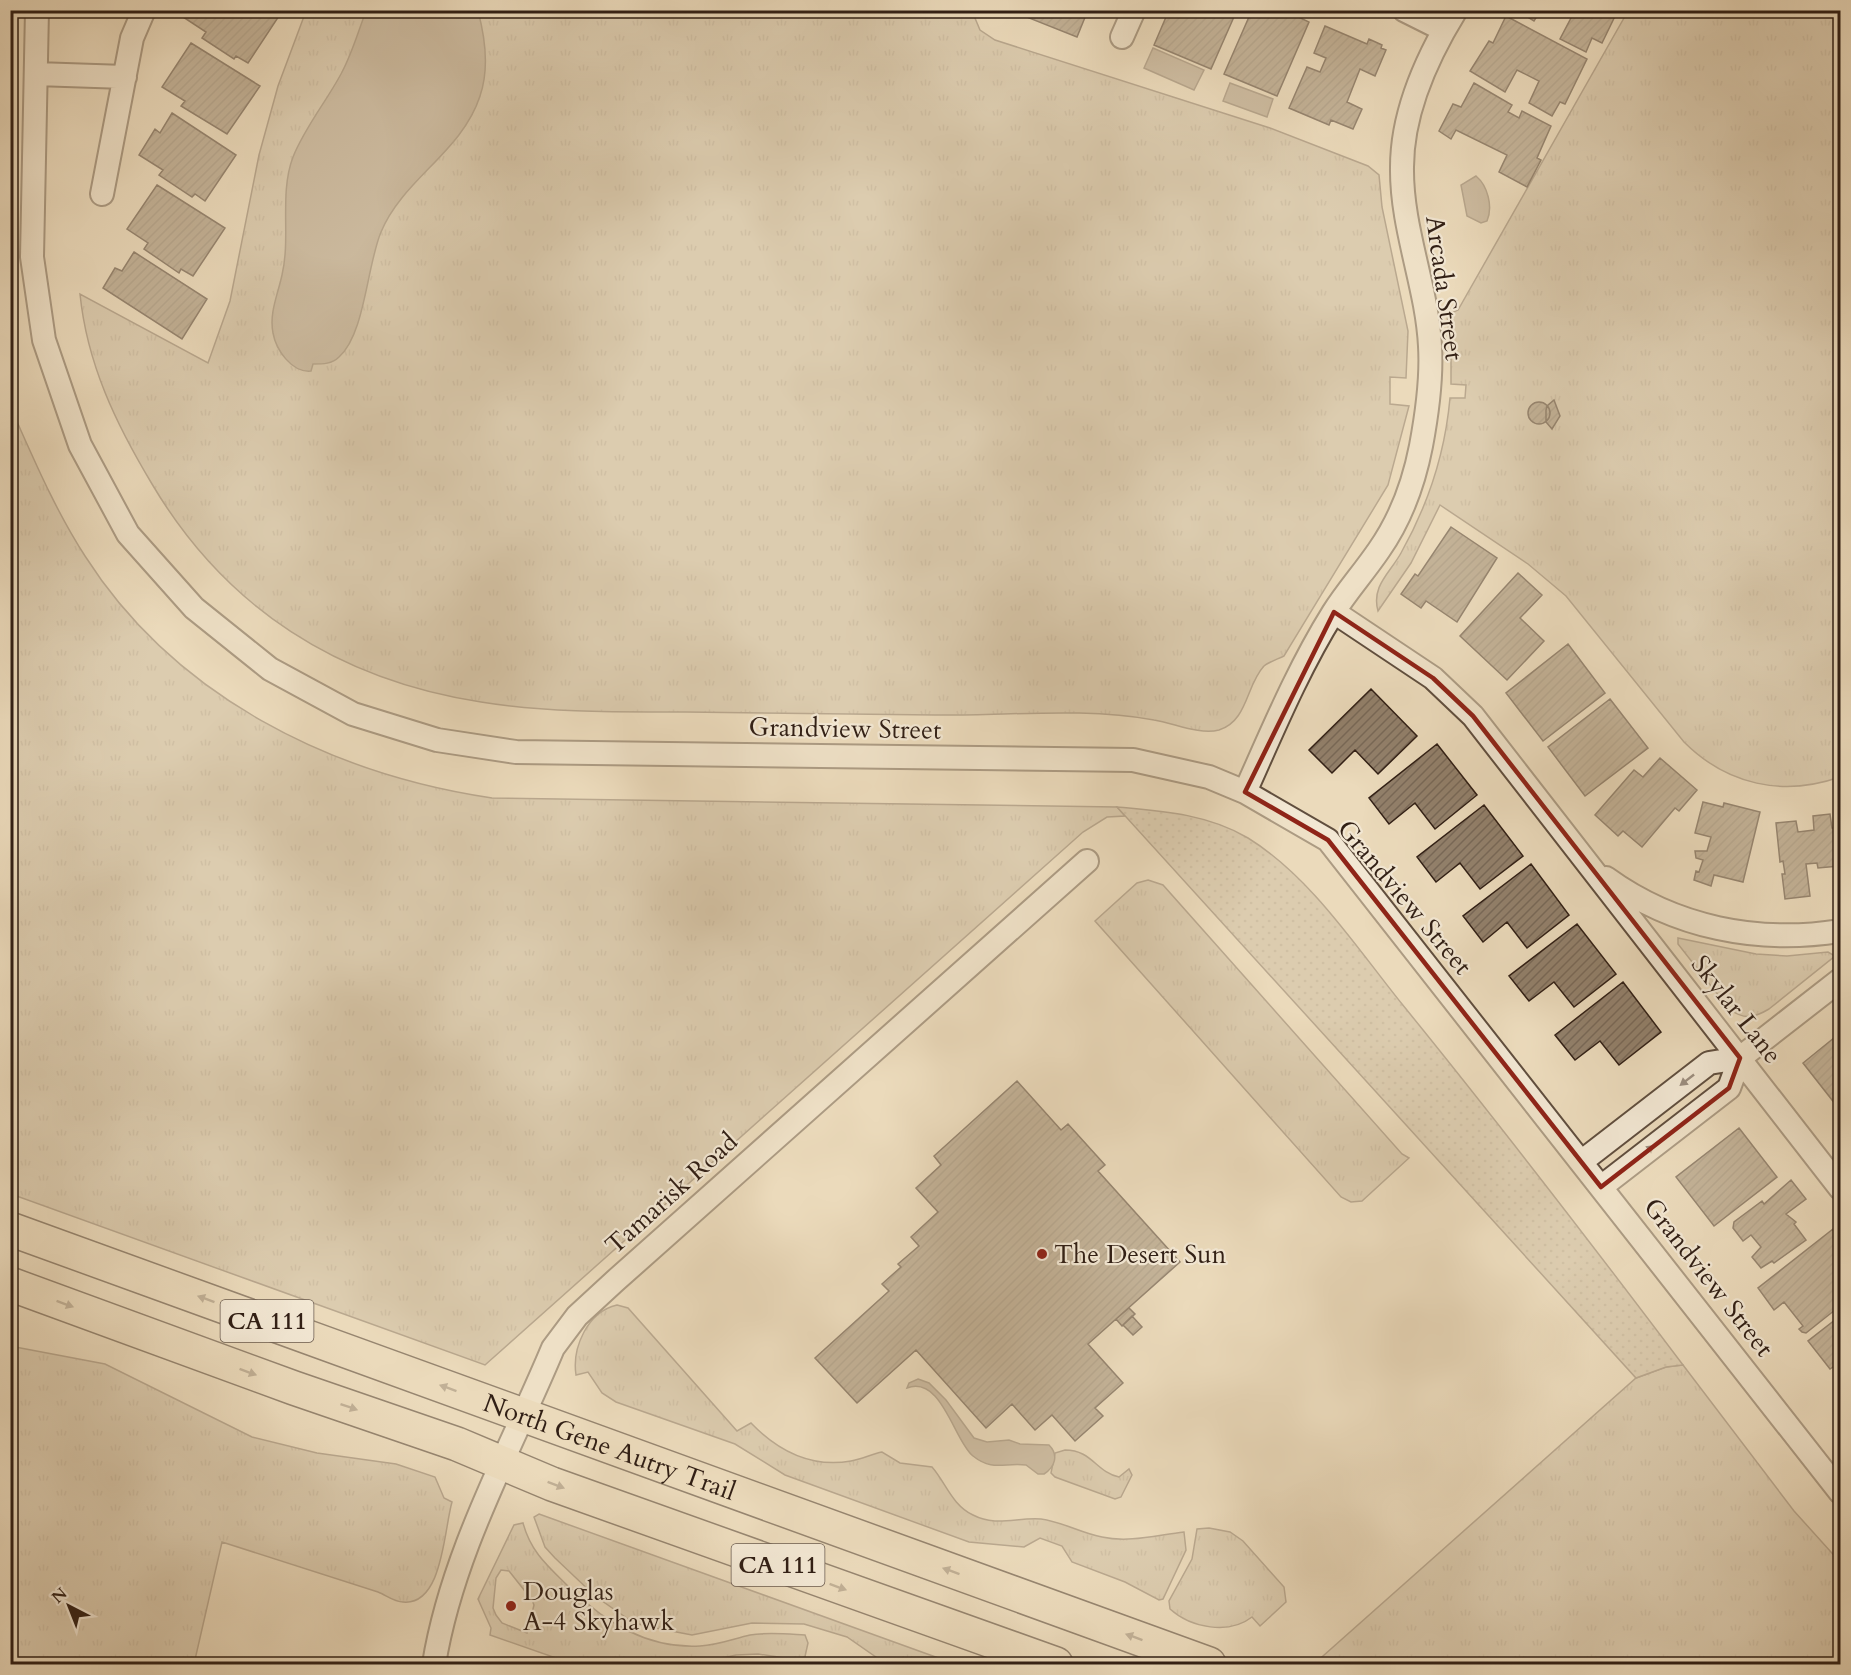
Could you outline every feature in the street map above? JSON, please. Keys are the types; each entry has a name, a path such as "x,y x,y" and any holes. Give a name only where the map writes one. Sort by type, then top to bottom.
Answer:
{"main road":[{"name":"North Gene Autry Trail","path":"10,1229 1209,1665"},
{"name":"North Gene Autry Trail","path":"10,1284 294,1388 457,1444 552,1484 1056,1665"}],"street":[{"name":"Grandview Street","path":"37,10 32,257 44,340 81,445 128,534 194,608 270,669 353,714 437,740 516,752 1133,760 1209,777 1245,792 1328,840 1840,1492"},
{"path":"102,194 132,38 144,10"},
{"path":"1122,37 1134,10"},
{"path":"1404,10 1444,30"},
{"name":"Arcada Street","path":"1245,792 1309,654 1334,612 1379,550 1395,522 1411,484 1421,446 1428,394 1430,346 1403,195 1404,142 1417,89 1444,30 1456,10"},
{"path":"36,75 125,77"},
{"name":"Skylar Lane","path":"1334,612 1433,678 1473,716 1840,1188"},
{"name":"Tamarisk Road","path":"434,1665 438,1636 466,1548 553,1348 577,1316 1087,861"},
{"name":"Skylar Lane","path":"1588,864 1620,888 1649,904 1716,927 1762,937 1840,931"},
{"path":"1581,1162 1709,1063 1740,1058 1840,980"},
{"path":"1601,1186 1729,1088 1740,1058"}],"highlighted area":[{"path":"1334,612 1433,678 1473,716 1740,1058 1729,1088 1601,1187 1328,840 1245,792"}],"green space":[{"path":"306,11 972,11 980,30 995,40 1270,128 1368,166 1379,175 1382,207 1408,331 1406,378 1390,377 1390,404 1409,406 1388,485 1284,656 1264,666 1236,719 1219,730 1195,730 1162,721 1127,716 1072,713 935,715 609,712 507,706 429,691 380,676 334,656 291,632 251,602 215,568 182,528 152,484 115,416 89,345 80,294 208,363 230,301 259,155 278,86"},
{"path":"1628,11 1840,11 1840,777 1819,783 1777,786 1757,783 1737,777 1701,757 1684,742 1566,596 1528,564 1440,505 1411,563 1378,611 1379,587 1411,535 1434,479 1448,419 1450,398 1465,398 1466,385 1451,384 1447,315 1458,310"},
{"path":"10,406 54,501 85,556 122,606 164,650 211,688 262,721 316,748 373,770 432,786 492,798 1117,807 1125,816 1107,817 1083,832 485,1365 11,1194"},
{"path":"1117,807 1184,815 1217,824 1248,838 1292,872 1350,937 1544,1183 1683,1365 1666,1367 1636,1378"},
{"path":"1148,880 1163,885 1402,1154 1409,1158 1362,1201 1351,1202 1341,1197 1095,921 1137,883"},
{"path":"1678,938 1756,954 1787,956 1828,952 1835,956 1769,1009 1754,1016 1744,1016 1729,1009 1678,944"},
{"path":"617,1305 628,1308 737,1431 751,1423 772,1442 796,1455 836,1463 882,1452 900,1463 932,1467 960,1506 982,1519 998,1521 1041,1519 1112,1539 1133,1539 1184,1532 1186,1550 1163,1599 1159,1600 1125,1582 1072,1562 1062,1546 1040,1538 1024,1547 969,1542 785,1475 735,1444 616,1402 602,1393 588,1372 576,1375 575,1365 579,1343 590,1323 606,1309"},
{"path":"10,1346 105,1364 252,1437 317,1453 396,1464 435,1477 444,1498 452,1502 444,1547 434,1579 426,1592 416,1600 400,1602 378,1592 222,1542 194,1664 11,1664"},
{"path":"1683,1365 1794,1511 1840,1562 1840,1664 1314,1664 1636,1378 1666,1367"},
{"path":"1065,1450 1088,1457 1105,1471 1119,1477 1129,1469 1132,1475 1121,1497 1115,1499 1055,1477 1051,1473 1055,1453"},
{"path":"539,1514 955,1664 886,1664 847,1637 804,1624 752,1623 692,1635 631,1621 595,1596 545,1547 534,1517"},
{"path":"523,1523 526,1534 536,1551 584,1601 613,1623 629,1631 663,1643 681,1646 713,1644 757,1634 805,1635 808,1643 804,1661 758,1654 736,1655 695,1664 573,1664 490,1635 491,1628 478,1599 514,1525","holes":["501,1570 509,1571 534,1605 527,1633 502,1623 493,1608 496,1578"]},
{"path":"1209,1528 1230,1532 1243,1541 1284,1587 1286,1602 1260,1626 1252,1617 1232,1626 1199,1625 1188,1621 1170,1609 1169,1601 1192,1559 1197,1529"}],"shaded area":[{"path":"366,11 478,11 485,54 483,86 471,116 460,133 403,196 381,232 360,316 348,346 333,361 313,364 311,371 304,371 291,364 281,353 272,326 286,246 289,171 303,135 345,66"},
{"path":"1153,48 1204,70 1194,90 1144,68"},
{"path":"1230,83 1273,99 1267,117 1223,101"},
{"path":"1476,176 1484,185 1490,209 1487,221 1481,223 1467,216 1461,185"},
{"path":"918,1379 929,1383 946,1400 974,1438 987,1442 1009,1440 1020,1444 1049,1445 1055,1457 1051,1468 1044,1474 1038,1474 1026,1465 993,1465 980,1461 966,1448 946,1411 929,1391 919,1387 907,1388 909,1383"}],"building":[{"path":"187,10 270,10 279,16 248,63 236,56 234,59 202,38 206,32 183,17"},
{"path":"1009,10 1088,10 1077,37"},
{"path":"1169,10 1237,10 1211,69 1154,45"},
{"path":"1252,10 1284,10 1309,22 1277,96 1224,74"},
{"path":"1516,10 1541,10 1534,21"},
{"path":"1561,10 1618,10 1602,43 1592,38 1586,52 1560,39 1572,16"},
{"path":"1506,16 1587,59 1565,104 1560,102 1552,116 1529,103 1539,81 1517,70 1505,92 1470,71 1489,41 1493,43"},
{"path":"1325,26 1367,44 1369,39 1382,45 1381,48 1386,50 1375,76 1360,69 1347,102 1362,109 1353,129 1331,120 1329,125 1289,108 1307,67 1320,72 1326,58 1314,53"},
{"path":"191,43 260,86 227,134 181,106 185,101 162,87"},
{"path":"1474,83 1512,105 1508,112 1519,118 1522,111 1551,126 1537,158 1541,160 1527,187 1499,172 1507,155 1456,130 1451,139 1439,131 1453,104 1461,107"},
{"path":"172,113 236,155 205,201 195,194 192,197 159,175 163,170 139,155 155,129 160,133"},
{"path":"157,185 225,228 193,276 181,269 179,273 144,249 148,243 127,229"},
{"path":"134,252 207,299 182,339 103,288 115,268 122,271"},
{"path":"1554,400 1560,416 1552,429 1546,422 1546,410"},
{"path":"1539,402 1547,405 1550,413 1547,421 1539,424 1531,421 1528,413 1531,405"},
{"path":"1451,527 1497,558 1457,622 1426,601 1421,608 1401,594 1415,574 1418,576"},
{"path":"1518,573 1542,595 1520,618 1544,641 1507,680 1460,636"},
{"path":"1568,644 1605,693 1543,741 1506,693"},
{"path":"1371,689 1417,736 1378,774 1355,750 1332,773 1309,750"},
{"path":"1610,699 1648,748 1585,796 1548,747"},
{"path":"1437,744 1477,795 1435,829 1415,803 1389,824 1369,798"},
{"path":"1660,758 1697,790 1679,811 1675,808 1642,847 1623,831 1618,836 1595,815 1634,770 1643,777"},
{"path":"1703,802 1723,807 1724,803 1760,812 1743,882 1714,875 1711,886 1694,880 1696,871 1699,872 1703,860 1696,858 1695,851 1707,851 1711,837 1695,833"},
{"path":"1484,805 1523,856 1480,889 1460,863 1436,882 1417,857"},
{"path":"1830,814 1832,828 1835,828 1839,866 1818,868 1817,863 1806,864 1810,896 1785,899 1782,874 1785,874 1783,861 1780,862 1776,823 1796,821 1798,832 1814,830 1813,816"},
{"path":"1531,864 1569,915 1527,948 1507,922 1483,942 1463,916"},
{"path":"1577,924 1616,974 1574,1007 1554,982 1529,1001 1509,976"},
{"path":"1623,982 1661,1032 1619,1065 1600,1041 1575,1060 1555,1035"},
{"path":"1840,1033 1840,1101 1836,1105 1803,1063"},
{"name":"The Desert Sun","path":"1017,1081 1061,1130 1068,1124 1105,1165 1098,1171 1180,1262 1088,1344 1123,1383 1095,1408 1103,1416 1075,1441 1052,1415 1035,1430 1012,1404 986,1428 916,1350 857,1403 815,1358 889,1291 882,1284 901,1267 898,1264 919,1246 911,1237 938,1212 916,1188 941,1165 934,1156"},
{"path":"1739,1128 1777,1177 1714,1226 1676,1177"},
{"path":"1791,1180 1806,1199 1786,1214 1796,1222 1794,1224 1806,1240 1774,1263 1772,1261 1761,1268 1752,1257 1761,1247 1751,1235 1743,1241 1733,1228 1734,1222 1762,1201 1764,1204"},
{"path":"1833,1229 1840,1238 1840,1306 1806,1333 1802,1332 1799,1329 1803,1326 1784,1302 1774,1310 1758,1288"},
{"path":"1129,1308 1135,1314 1122,1326 1116,1319"},
{"path":"1132,1316 1142,1327 1133,1335 1123,1325"},
{"path":"1840,1316 1840,1377 1833,1367 1830,1369 1808,1341"}],"place":[{"name":"The Desert Sun","path":"1042,1254"},
{"name":"Douglas A-4 Skyhawk","path":"511,1606"}]}
